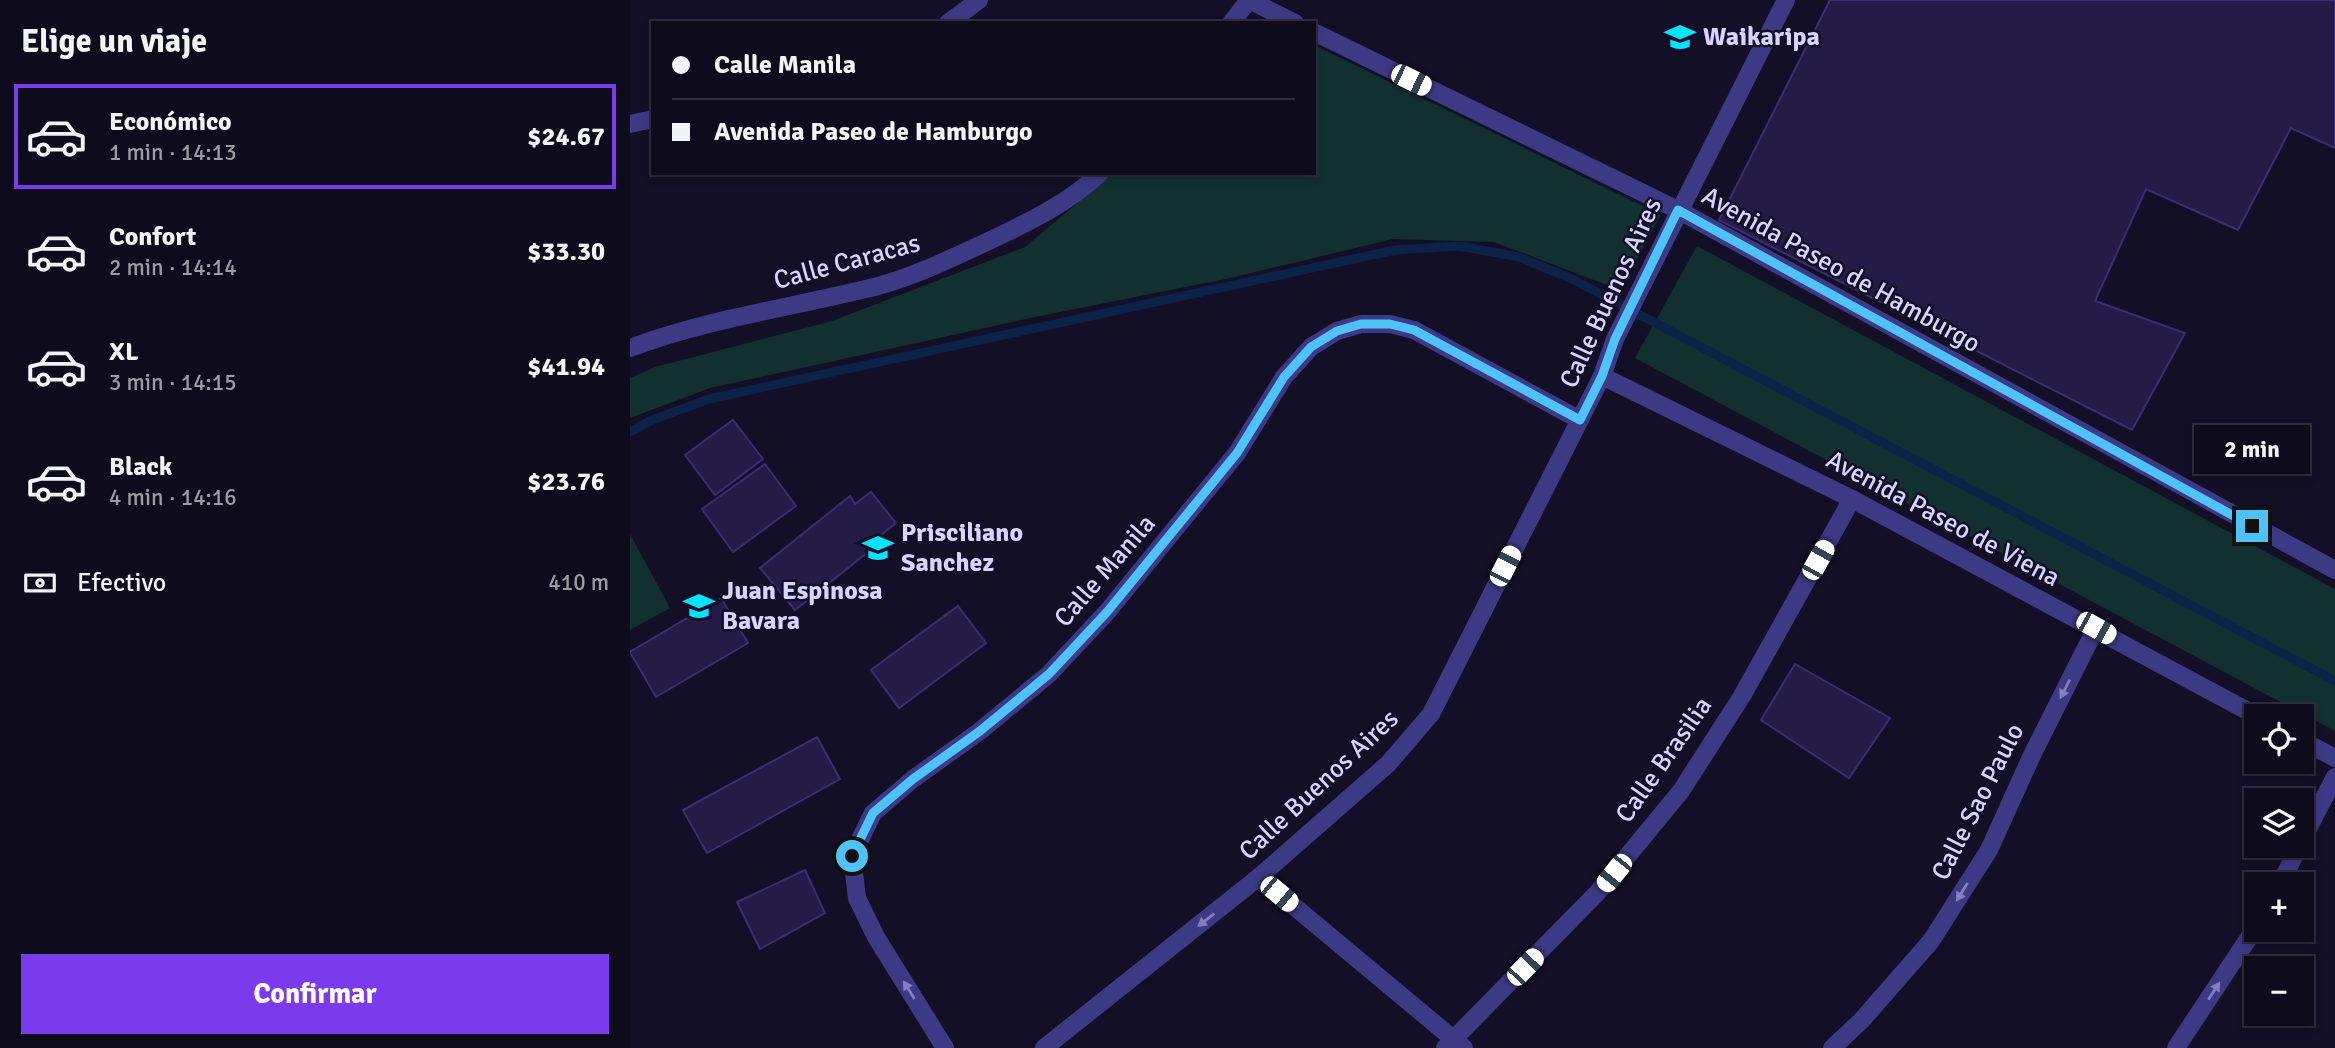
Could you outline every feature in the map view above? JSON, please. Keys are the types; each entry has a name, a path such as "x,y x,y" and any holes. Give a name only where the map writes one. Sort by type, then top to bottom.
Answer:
{"street":[{"path":"951,21 979,0"},
{"path":"1233,21 1249,0 1291,21"},
{"name":"Calle Buenos Aires","path":"1044,1048 1259,877 1388,764 1431,714 1602,376 1615,339 1678,210 1786,0"},
{"name":"Avenida Paseo de Hamburgo","path":"1316,33 1678,210 2335,570"},
{"path":"630,124 651,120"},
{"name":"Calle Caracas","path":"630,348 666,335 880,285 925,271 1025,224 1089,184 1098,175"},
{"name":"Calle Manila","path":"945,1048 876,937 857,898 852,856 873,813 913,779 980,731 1057,665 1107,612 1237,453 1284,377 1311,347 1337,331 1361,324 1390,324 1414,330 1580,420"},
{"name":"Avenida Paseo de Viena","path":"1602,376 1852,499 2244,709"},
{"name":"Calle Brasilia","path":"1454,1045 1597,893 1681,791 1742,696 1852,499"},
{"name":"Calle Sao Paulo","path":"1832,1048 1861,1021 1931,942 1982,861 2096,628"},
{"path":"2314,747 2335,758"},
{"path":"2314,817 2335,776"},
{"path":"1259,877 1454,1045"},
{"path":"2176,1048 2246,942"}],"green space":[{"path":"1316,46 1661,215 1620,290 1494,242 1393,239 1226,279 1035,317 710,388 630,418 630,378 655,367 832,321 1025,247 1111,175 1316,175"},
{"path":"1697,246 2335,589 2335,731 2314,720 2314,704 2284,704 1635,358"},
{"path":"630,534 670,608 630,630"}],"building":[{"path":"1830,0 2335,0 2335,148 2291,128 2238,230 2146,189 2095,301 2185,333 2132,430 1719,220"},
{"path":"733,420 763,459 715,495 685,455"},
{"path":"765,464 796,506 733,552 702,509"},
{"path":"871,492 896,523 880,536 883,540 795,610 760,568 850,496 855,504"},
{"path":"721,598 748,643 656,697 630,652"},
{"path":"958,606 986,643 899,708 871,670"},
{"path":"1795,664 1890,718 1849,778 1761,720"},
{"path":"817,737 840,779 707,853 683,810"},
{"path":"805,870 825,913 760,949 737,902"}],"waterway":[{"path":"630,432 652,420 709,399 1395,250 1459,246 1519,257 1572,279 2335,681"}],"place":[{"name":"Waikaripa","path":"1680,37"},
{"name":"Prisciliano Sanchez","path":"878,548"},
{"name":"Juan Espinosa Bavara","path":"699,606"}],"route":[{"path":"852,856 873,813 1049,674 1107,612 1237,453 1284,377 1311,347 1337,331 1361,324 1390,324 1414,330 1580,420 1602,376 1615,339 1678,210 2252,526"}]}
